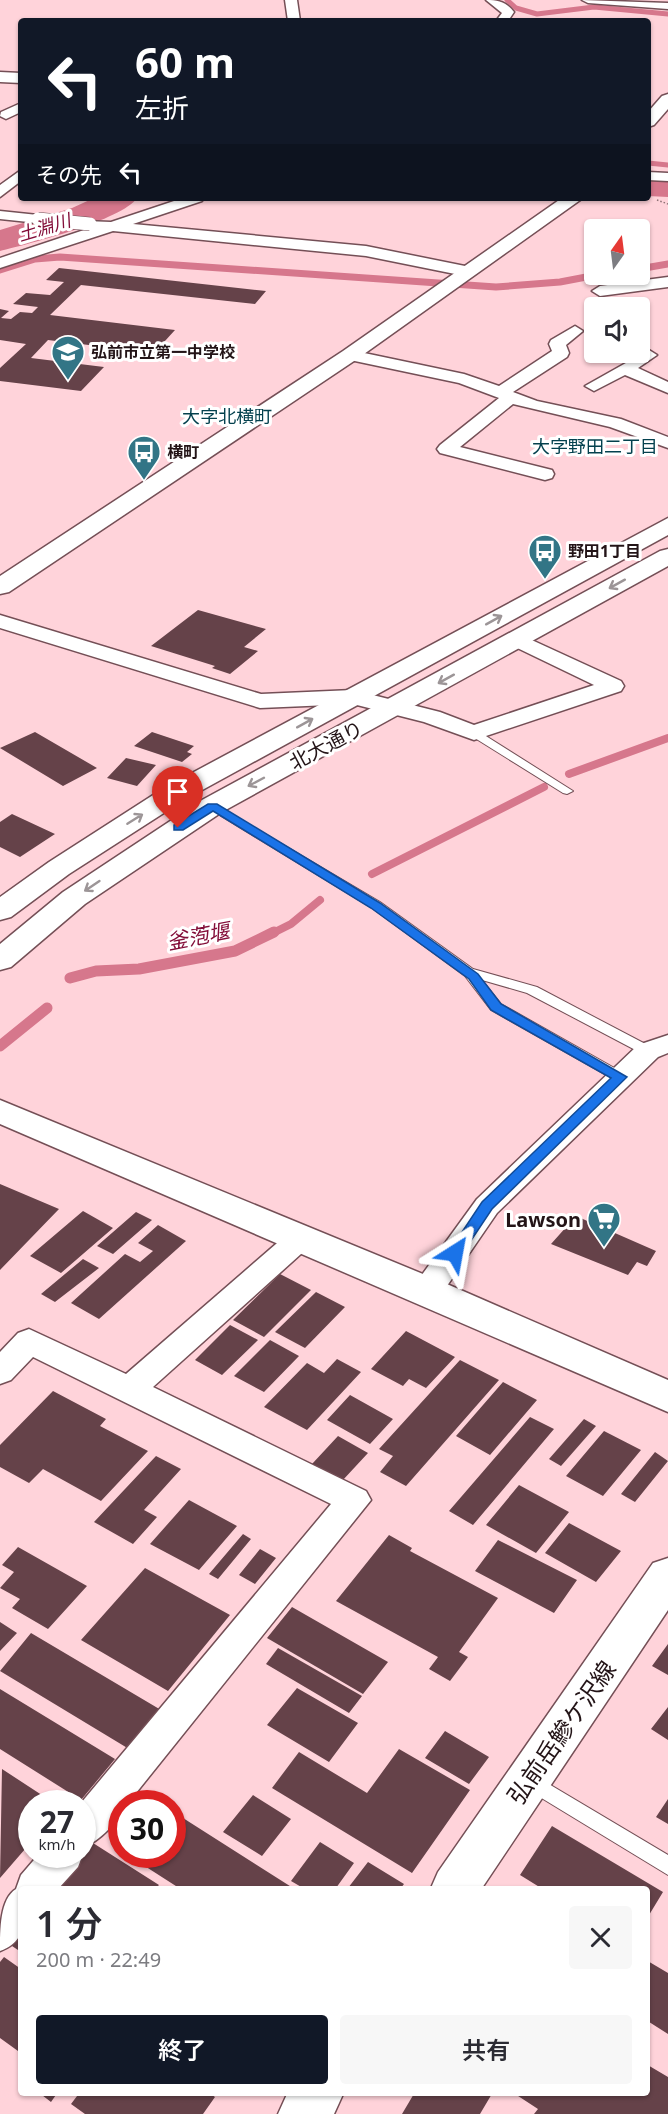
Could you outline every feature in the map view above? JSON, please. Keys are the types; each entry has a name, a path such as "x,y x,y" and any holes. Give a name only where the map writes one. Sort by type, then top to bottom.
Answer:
{"street":[{"path":"291,0 294,18"},
{"path":"492,0 508,12 504,18"},
{"path":"588,0 668,6"},
{"path":"0,77 18,78"},
{"path":"651,119 668,99"},
{"path":"6,115 18,109"},
{"path":"651,128 668,131"},
{"path":"651,176 668,177"},
{"path":"0,193 18,177"},
{"path":"0,263 189,201"},
{"path":"0,587 350,355 570,201"},
{"path":"0,215 366,251 470,272"},
{"path":"600,291 668,282"},
{"path":"545,474 446,449 506,395 561,353 557,344 575,331"},
{"path":"350,355 464,379 532,405 615,423 668,443"},
{"path":"594,386 635,363"},
{"path":"625,369 668,388"},
{"name":"北大通り","path":"0,911 59,868 174,794 668,525"},
{"name":"北大通り","path":"0,960 74,898 213,806 668,556"},
{"path":"0,621 260,701 353,697 432,717 474,733 614,686 516,640"},
{"path":"427,1291 487,1206 620,1077 658,1048"},
{"path":"0,1111 427,1291 668,1397"},
{"path":"129,1390 301,1238"},
{"path":"0,1372 29,1341 354,1500 96,1814"},
{"name":"弘前岳鰺ケ沢線","path":"456,1886 668,1575"},
{"path":"38,1886 52,1868"},
{"path":"0,1932 18,1910"},
{"path":"304,2114 315,2096"}],"lane":[{"path":"474,733 567,791"},
{"path":"213,806 376,905 474,976"},
{"path":"620,1077 496,1007 469,972 532,990 658,1048"},
{"path":"528,1779 668,1866"}],"building":[{"path":"59,268 266,291 255,304 81,285 50,315 175,330 154,353 48,340 31,358 104,367 81,391 0,381 0,368 26,344 0,340 0,309 9,311 1,318 11,319 20,312 32,313 38,307 13,304 26,293 50,295 64,282 46,280"},
{"path":"198,610 266,629 244,647 258,651 230,674 212,668 215,666 151,646"},
{"path":"35,732 97,768 63,786 0,748"},
{"path":"152,732 194,746 187,752 192,754 182,762 134,746"},
{"path":"126,758 156,765 137,786 107,778"},
{"path":"12,814 55,834 20,857 0,847 0,822"},
{"path":"0,1184 59,1209 0,1270"},
{"path":"83,1211 113,1228 61,1273 30,1256"},
{"path":"136,1212 152,1220 113,1254 97,1246"},
{"name":"Lawson","path":"576,1216 656,1251 647,1266 637,1262 628,1275 551,1244"},
{"path":"158,1225 186,1241 99,1319 71,1303 125,1254 140,1262 153,1251 138,1243"},
{"path":"83,1259 99,1268 55,1302 41,1294"},
{"path":"280,1274 311,1290 264,1337 233,1320"},
{"path":"316,1292 345,1307 305,1348 275,1332"},
{"path":"230,1325 258,1340 222,1375 195,1360"},
{"path":"406,1331 455,1357 426,1388 409,1379 403,1386 371,1369"},
{"path":"270,1340 299,1356 264,1392 234,1376"},
{"path":"337,1359 361,1372 307,1430 264,1407 307,1363 324,1373"},
{"path":"460,1360 499,1380 406,1486 380,1472 393,1456 379,1449"},
{"path":"503,1382 537,1400 490,1455 456,1436"},
{"path":"53,1391 106,1419 100,1426 148,1451 101,1501 43,1469 29,1483 0,1467 0,1445"},
{"path":"350,1395 393,1419 370,1444 327,1420"},
{"path":"530,1417 554,1429 473,1525 449,1511"},
{"path":"584,1419 596,1426 561,1466 549,1459"},
{"path":"604,1431 641,1450 603,1496 566,1476"},
{"path":"338,1436 368,1453 342,1481 312,1464"},
{"path":"655,1452 668,1461 635,1502 621,1494"},
{"path":"156,1456 181,1469 144,1510 157,1517 133,1544 94,1522"},
{"path":"519,1485 569,1512 536,1553 486,1525"},
{"path":"189,1500 237,1526 199,1570 150,1544"},
{"path":"569,1523 621,1551 596,1582 545,1553"},
{"path":"243,1534 251,1539 218,1579 209,1574"},
{"path":"389,1535 412,1548 410,1551 498,1598 459,1652 468,1657 450,1681 429,1669 438,1657 336,1601"},
{"path":"498,1540 577,1580 554,1613 475,1571"},
{"path":"18,1547 87,1586 48,1629 12,1608 20,1599 0,1588 14,1572 2,1565"},
{"path":"260,1549 276,1558 255,1584 239,1575"},
{"path":"145,1568 230,1615 168,1691 81,1640"},
{"path":"292,1607 388,1662 363,1694 267,1638"},
{"path":"0,1622 17,1633 0,1651"},
{"path":"31,1633 161,1710 129,1749 0,1671"},
{"path":"668,1644 668,1675 652,1666"},
{"path":"278,1648 362,1696 349,1713 266,1664"},
{"path":"297,1688 358,1723 329,1762 267,1725"},
{"path":"0,1689 115,1759 89,1790 65,1790 0,1749"},
{"path":"668,1707 668,1740 651,1729"},
{"path":"445,1731 489,1757 469,1784 425,1758"},
{"path":"399,1749 470,1790 412,1873 272,1788 299,1752 367,1793"},
{"path":"2,1769 34,1790 18,1790 18,1857 0,1878"},
{"path":"253,1795 291,1819 262,1856 223,1832"},
{"path":"668,1799 668,1824 656,1817"},
{"path":"186,1820 290,1886 176,1886 148,1868 186,1868"},
{"path":"552,1826 663,1892 650,1913 650,1886 538,1886 520,1875"},
{"path":"320,1842 354,1863 337,1886 300,1886 291,1881"},
{"path":"96,1845 108,1853 108,1868 132,1868 158,1886 58,1886 72,1868 96,1868"},
{"path":"368,1862 404,1884 402,1886 350,1886"},
{"path":"18,1934 18,1950 9,1944"},
{"path":"4,1957 18,1967 18,2051 0,2038 0,1962"},
{"path":"650,1962 668,1973 668,2034 650,2023"},
{"path":"650,2066 668,2077 668,2114 534,2114 538,2109 518,2096 650,2096"},
{"path":"43,2096 55,2096 51,2102"},
{"path":"77,2096 215,2097 203,2114 85,2114 71,2104"},
{"path":"413,2096 491,2096 480,2114 402,2114"}],"waterway":[{"path":"507,0 516,8 537,14 594,7 668,14"},
{"path":"651,163 668,165"},
{"name":"土淵川","path":"651,186 668,187"},
{"name":"土淵川","path":"0,241 84,215 114,201"},
{"path":"0,270 35,259 60,257 496,287 560,282 584,277"},
{"path":"650,267 668,264"},
{"name":"釜萢堰","path":"569,774 668,738"},
{"name":"釜萢堰","path":"372,874 544,787"},
{"name":"釜萢堰","path":"271,934 291,924 320,900"},
{"name":"釜萢堰","path":"70,978 96,971 139,969 235,951 274,932"},
{"name":"釜萢堰","path":"0,1046 47,1008"}],"place":[{"name":"弘前市立第一中学校","path":"68,381"},
{"name":"横町","path":"144,481"},
{"name":"野田1丁目","path":"545,580"},
{"name":"Lawson","path":"604,1248"}],"district":[{"name":"大字北横町","path":"227,416"},
{"name":"大字野田二丁目","path":"595,446"}],"route":[{"path":"178,828 213,806 376,905 474,976 496,1007 620,1077 487,1206 455,1253"}]}
